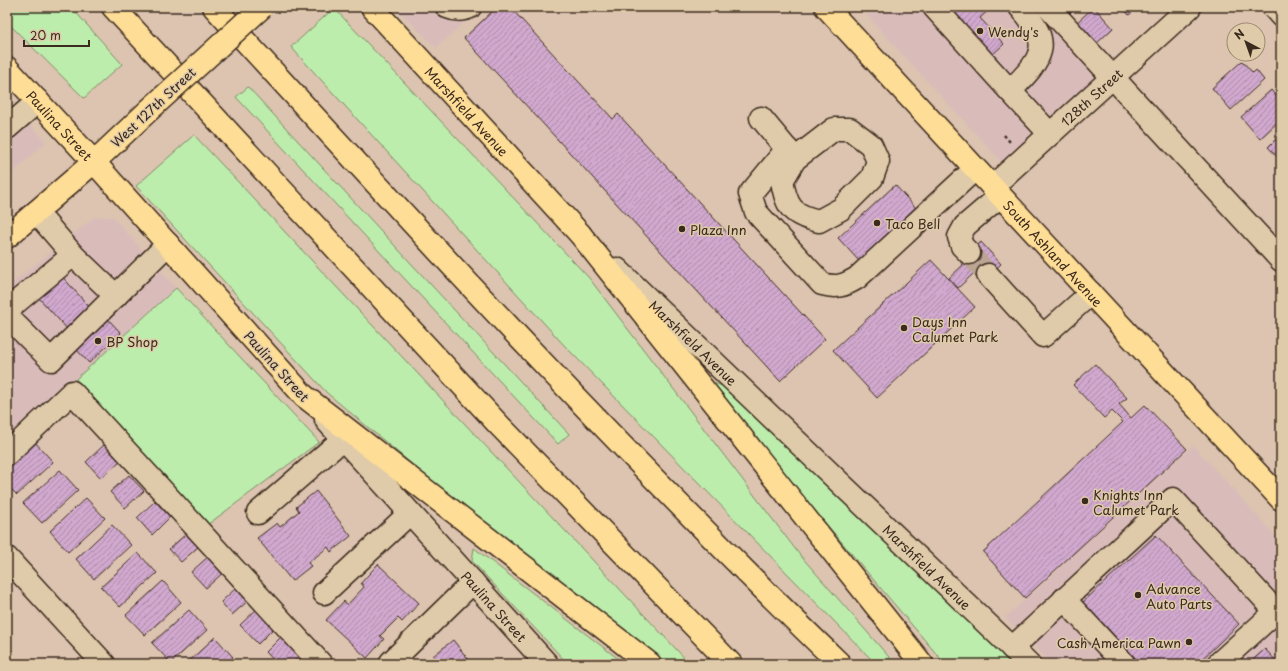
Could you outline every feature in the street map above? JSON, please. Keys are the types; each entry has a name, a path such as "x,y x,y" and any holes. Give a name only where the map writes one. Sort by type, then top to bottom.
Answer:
{"main road":[{"path":"113,7 498,424 731,664"},
{"path":"214,7 407,218 586,407 840,664"},
{"name":"West 127th Street","path":"7,236 94,162 262,7"},
{"name":"South Ashland Avenue","path":"826,7 1281,499"},
{"name":"Marshfield Avenue","path":"381,10 580,234"},
{"name":"Paulina Street","path":"7,68 94,162 304,396"},
{"path":"580,234 922,664"},
{"path":"304,396 650,664"}],"street":[{"path":"447,7 457,10 470,7"},
{"path":"934,7 1050,134"},
{"path":"1010,91 1028,74 1041,50 1042,40 1038,28 1020,7"},
{"path":"1048,7 1281,260"},
{"name":"128th Street","path":"969,254 962,246 959,237 965,226 996,191 1050,134 1190,7"},
{"path":"1273,7 1281,16"},
{"path":"7,128 38,101"},
{"path":"761,118 791,154"},
{"path":"791,154 782,182 786,201 801,217 819,221 841,208 872,178 878,161 871,145 850,129 834,128 791,154 750,194 756,212 822,284 834,288 857,278 975,169"},
{"path":"36,212 73,255 116,296"},
{"name":"Marshfield Avenue","path":"580,234 1029,664"},
{"path":"7,316 51,360 168,244"},
{"path":"7,310 73,255"},
{"path":"988,275 1043,336 1091,293"},
{"path":"7,454 72,392 321,664"},
{"name":"Paulina Street","path":"304,396 545,663"},
{"path":"258,512 343,439"},
{"path":"1012,648 1173,499 1279,612 1218,664"},
{"path":"324,593 410,513"},
{"path":"7,558 104,664"},
{"path":"391,662 473,582"},
{"path":"1064,599 1124,664"}],"path":[{"path":"1004,135 1013,144"}],"shaded area":[{"path":"395,7 481,7 436,48"},
{"path":"859,7 1057,7 1116,71 1007,168"},
{"path":"7,100 46,142 7,178"},
{"path":"95,217 113,217 176,288 7,444 7,287"},
{"path":"1193,445 1281,542 1281,664 1052,664 1005,618"}],"green space":[{"path":"7,7 71,7 122,64 84,98 7,22"},
{"path":"334,8 589,278 799,554 895,664 876,664 564,345 291,47"},
{"path":"248,87 569,434 558,444 236,97"},
{"path":"194,135 690,664 666,664 450,496 327,393 136,186"},
{"path":"176,288 319,442 207,525 76,379"},
{"path":"712,382 727,388 1012,664 945,664 711,388"},
{"path":"474,548 625,664 568,664 472,561"}],"building":[{"name":"Plaza Inn","path":"497,7 510,7 613,119 618,114 825,339 780,381 464,38"},
{"name":"Wendy's","path":"947,7 992,7 980,18 1004,44 991,56"},
{"path":"1060,7 1077,7 1068,15"},
{"path":"1094,7 1113,28 1095,45 1075,24"},
{"path":"1122,7 1138,7 1129,15"},
{"path":"1241,62 1243,62 1253,73 1256,70 1264,80 1231,110 1212,88"},
{"path":"1271,90 1281,102 1281,119 1260,139 1241,117"},
{"path":"1281,134 1281,161 1268,147"},
{"name":"Taco Bell","path":"895,185 916,208 859,261 838,238"},
{"path":"981,242 1001,264 981,282 973,274 958,288 949,278 963,265 960,261"},
{"name":"Days Inn Calumet Park","path":"931,260 975,307 877,398 833,350"},
{"path":"60,274 93,311 70,332 37,296"},
{"name":"BP Shop","path":"107,318 121,333 89,363 75,348"},
{"name":"Knights Inn Calumet Park","path":"1095,364 1127,398 1119,404 1131,418 1145,405 1187,449 1025,598 983,552 1123,422 1112,411 1104,418 1073,385"},
{"path":"34,441 53,462 17,495 7,485 7,467"},
{"path":"105,444 120,461 101,478 86,462"},
{"path":"60,470 78,490 42,523 23,503"},
{"path":"129,475 144,491 125,508 110,492"},
{"path":"316,491 351,536 331,552 328,547 308,563 311,566 292,581 257,538 277,523 280,527 299,511 296,507"},
{"path":"86,498 105,518 68,552 50,531"},
{"path":"155,501 170,517 152,535 137,518"},
{"path":"112,525 131,545 94,579 76,559"},
{"path":"186,534 198,547 181,562 169,549"},
{"path":"1156,535 1239,624 1197,664 1141,664 1083,602"},
{"path":"138,553 157,573 120,607 101,587"},
{"path":"210,555 225,571 206,588 191,572"},
{"path":"378,564 419,603 402,622 398,618 380,636 384,639 367,658 326,620 344,601 347,605 364,587 361,583"},
{"path":"163,581 181,602 145,635 126,615"},
{"path":"237,587 249,600 232,615 221,602"},
{"path":"258,608 275,627 258,644 240,625"},
{"path":"189,610 207,630 171,663 152,643"},
{"path":"284,634 303,654 291,664 277,664 266,652"},
{"path":"215,637 233,657 226,664 186,664"},
{"path":"453,640 472,664 432,664 436,660 433,656"},
{"path":"1265,649 1279,664 1248,664"},
{"path":"303,658 308,664 296,664"}],"tunnel":[{"path":"969,253 988,275"}],"place":[{"name":"Wendy's","path":"980,31"},
{"name":"Taco Bell","path":"877,223"},
{"name":"Plaza Inn","path":"682,229"},
{"name":"Days Inn Calumet Park","path":"904,328"},
{"name":"BP Shop","path":"98,341"},
{"name":"Knights Inn Calumet Park","path":"1085,501"},
{"name":"Advance Auto Parts","path":"1138,595"},
{"name":"Cash America Pawn","path":"1189,642"}]}
